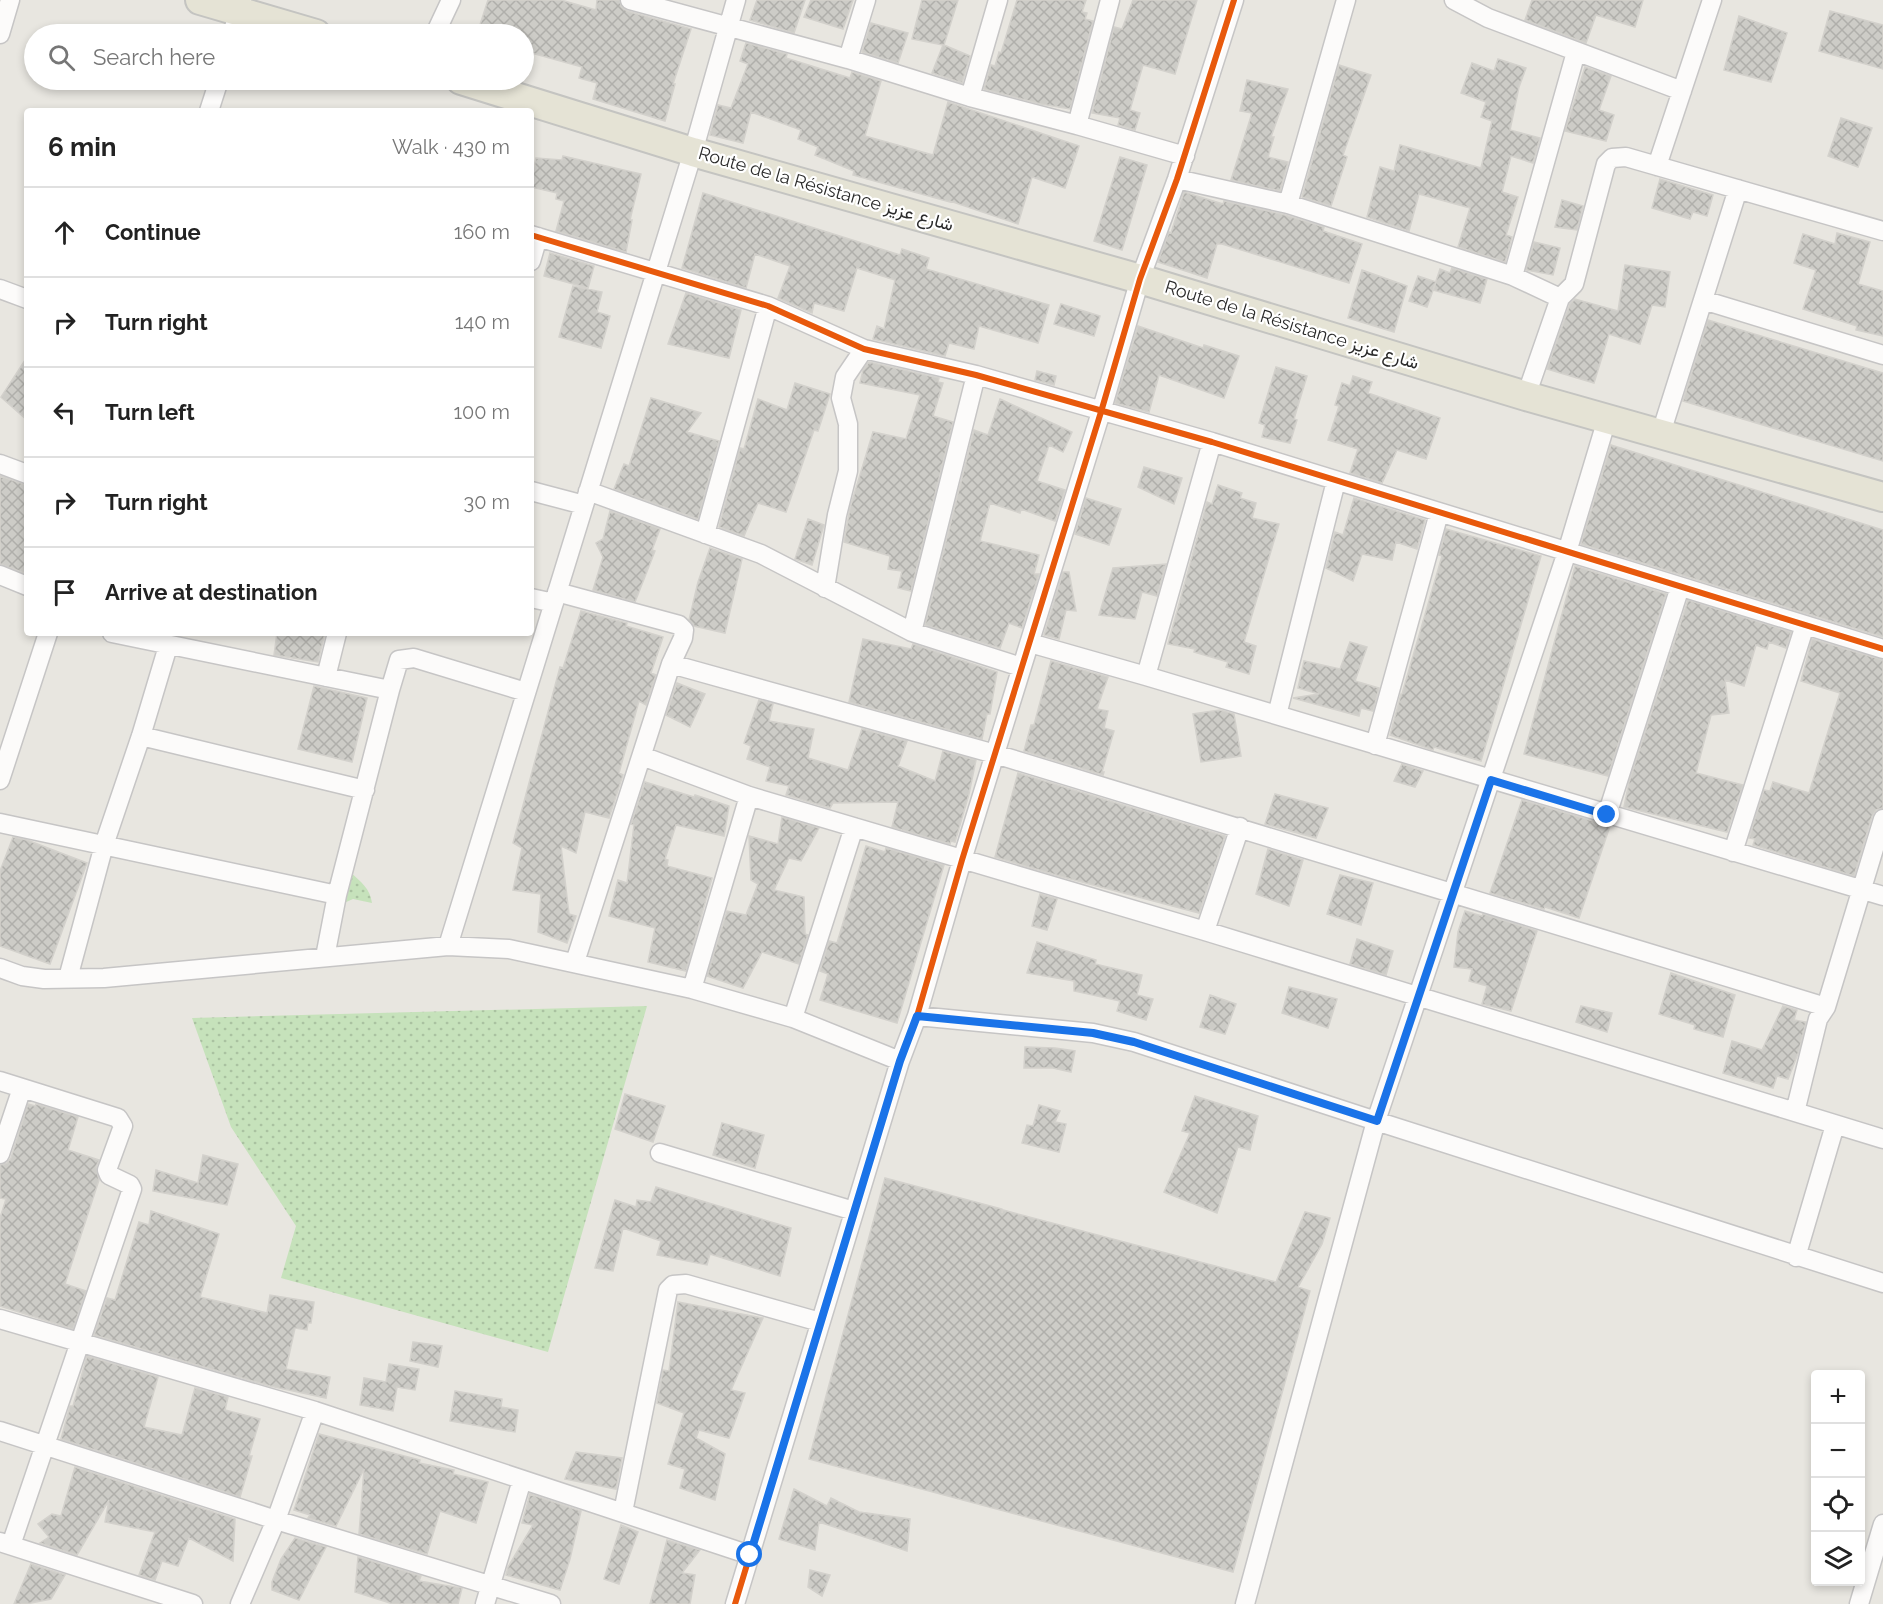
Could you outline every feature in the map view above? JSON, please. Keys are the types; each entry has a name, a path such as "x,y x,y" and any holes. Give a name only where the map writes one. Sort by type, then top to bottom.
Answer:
{"main road":[{"path":"200,0 238,15 275,24"},
{"name":"Route de la Résistance شارع عزيز","path":"493,90 693,152 1140,279 1526,396 1883,497"}],"street":[{"path":"0,34 10,0"},
{"path":"440,24 452,0"},
{"path":"630,0 848,59 970,97 1185,156"},
{"path":"448,946 693,152 736,0"},
{"path":"848,59 866,0"},
{"path":"970,97 998,0"},
{"path":"1077,125 1110,0"},
{"path":"735,1604 900,1061 917,1016 962,860 1140,279 1185,156 1234,0"},
{"path":"1288,204 1346,0"},
{"path":"1454,0 1488,18 1682,91"},
{"path":"1657,166 1712,0"},
{"path":"1513,276 1576,52"},
{"path":"210,108 216,90"},
{"path":"1526,396 1560,298 1574,284 1606,164 1612,158 1618,156 1657,166 1883,231"},
{"path":"1177,179 1288,204 1513,276 1560,298"},
{"path":"1661,433 1738,189"},
{"path":"534,236 768,306 864,349 976,375 1212,442 1883,649"},
{"path":"0,289 24,298"},
{"path":"1703,300 1883,355"},
{"path":"705,534 768,306"},
{"path":"825,588 837,514 848,471 848,424 841,398 845,377 864,349"},
{"path":"912,632 976,375"},
{"path":"1245,1604 1377,1121 1567,552 1607,419"},
{"path":"1146,676 1212,442"},
{"path":"0,464 24,473"},
{"path":"1277,715 1336,481"},
{"path":"534,491 586,498 705,534 761,554 912,632 1021,667"},
{"path":"1375,745 1439,513"},
{"path":"0,575 24,585"},
{"path":"1607,815 1680,587"},
{"path":"534,598 555,597 679,625 684,630 575,963"},
{"path":"1733,852 1805,625"},
{"path":"0,780 47,636"},
{"path":"125,636 390,690"},
{"path":"326,678 336,636"},
{"path":"1030,643 1883,896"},
{"path":"68,978 104,846 168,646"},
{"path":"325,957 337,896 399,660 414,658 526,692"},
{"path":"671,664 995,754 1826,1007"},
{"path":"141,736 365,790"},
{"path":"642,756 749,796 1419,996 1883,1139"},
{"path":"692,988 749,796"},
{"path":"1794,1112 1818,1019 1826,1007 1883,819"},
{"path":"0,823 337,896"},
{"path":"793,1018 854,827"},
{"path":"1204,931 1240,827"},
{"path":"0,968 22,976 44,979 104,978 448,946 509,949 692,988 793,1018 900,1061"},
{"path":"917,1016 1093,1033 1134,1042 1796,1257 1883,1283"},
{"path":"0,1081 118,1118 123,1126 107,1170 112,1178 130,1185 132,1189 45,1446 5,1543 193,1604"},
{"path":"0,1154 22,1088"},
{"path":"1796,1257 1835,1125"},
{"path":"660,1153 854,1211"},
{"path":"623,1512 668,1290 673,1285 686,1284 820,1322"},
{"path":"0,1319 315,1411 750,1555"},
{"path":"240,1604 276,1520 315,1411"},
{"path":"0,1431 276,1520 552,1604"},
{"path":"485,1604 522,1480"},
{"path":"1859,1604 1883,1524"}],"green space":[{"path":"350,872 367,889 372,903 353,899 344,903 328,889 332,876"},
{"path":"647,1006 548,1352 281,1278 296,1226 231,1127 192,1018"}],"building":[{"path":"488,0 561,0 596,10 597,0 619,0 627,11 691,29 673,84 675,84 665,121 593,99 597,83 579,78 582,67 534,54 534,24 480,24"},
{"path":"757,0 805,0 794,33 750,20"},
{"path":"811,0 853,0 843,29 804,17"},
{"path":"922,0 958,0 944,45 970,56 962,83 932,73 943,45 912,39"},
{"path":"1017,0 1086,0 1082,12 1087,13 1085,19 1093,21 1070,109 984,89 991,65 995,66 999,52 1001,53"},
{"path":"1133,0 1197,0 1175,74 1143,65 1130,110 1140,113 1135,130 1118,125 1120,118 1092,113 1114,27 1122,29"},
{"path":"1532,0 1643,0 1635,27 1596,15 1586,43 1525,20"},
{"path":"1830,11 1883,25 1883,69 1819,51"},
{"path":"1739,16 1787,33 1771,82 1724,70"},
{"path":"871,23 908,33 898,63 862,52"},
{"path":"746,43 787,54 786,58 850,78 852,72 881,81 865,136 933,155 948,102 1079,146 1065,188 1032,177 1018,224 950,201 853,175 854,171 815,155 818,147 798,139 801,130 751,112 743,143 710,135 718,105 731,108 748,64 740,61"},
{"path":"1498,59 1526,68 1519,87 1510,130 1540,138 1533,163 1511,156 1502,192 1518,197 1506,235 1512,237 1505,262 1458,247 1470,208 1419,194 1409,231 1367,217 1380,167 1394,171 1400,145 1481,168 1492,121 1481,117 1486,102 1461,93 1472,63 1494,71"},
{"path":"1339,65 1371,75 1343,155 1347,157 1331,206 1302,197"},
{"path":"1585,67 1611,76 1599,110 1614,115 1606,141 1565,131"},
{"path":"1247,80 1288,89 1271,137 1274,137 1268,157 1288,162 1280,191 1231,180 1252,113 1240,111"},
{"path":"1841,118 1872,128 1858,167 1828,156"},
{"path":"563,156 641,174 630,220 632,220 626,252 556,231 564,201 556,199 557,193 534,188 534,166 536,158 562,160"},
{"path":"1120,157 1147,165 1122,250 1094,241"},
{"path":"1660,179 1713,195 1707,216 1693,212 1690,219 1652,208"},
{"path":"1184,192 1223,204 1224,201 1285,215 1324,227 1323,231 1362,244 1349,283 1222,244 1217,244 1207,278 1158,262 1169,232 1171,233"},
{"path":"703,193 900,255 902,249 929,258 926,269 1049,305 1038,343 979,326 974,349 949,343 945,356 873,339 877,326 884,329 895,280 857,268 844,311 814,303 812,313 778,298 790,266 755,254 746,288 682,268"},
{"path":"1562,200 1583,206 1577,230 1555,227"},
{"path":"1837,233 1870,242 1858,284 1883,291 1883,336 1856,330 1857,326 1803,309 1816,270 1794,263 1803,234 1835,244"},
{"path":"1534,242 1560,248 1553,275 1526,270"},
{"path":"550,253 594,266 588,288 544,276"},
{"path":"1625,265 1670,272 1665,307 1652,305 1640,344 1609,334 1594,383 1547,369 1570,304 1575,299 1618,311"},
{"path":"1452,268 1487,279 1480,303 1433,290 1440,269 1450,273"},
{"path":"1362,270 1407,286 1394,332 1348,318"},
{"path":"1418,276 1436,282 1427,307 1409,301"},
{"path":"573,286 602,292 597,312 610,316 601,348 559,337"},
{"path":"686,293 741,310 729,358 668,344"},
{"path":"1061,304 1100,316 1094,336 1054,324"},
{"path":"1708,320 1883,373 1883,461 1683,401"},
{"path":"1138,326 1203,348 1204,345 1239,356 1224,398 1159,375 1149,412 1115,403"},
{"path":"24,362 24,417 1,397"},
{"path":"869,362 939,378 938,382 943,383 933,416 953,422 911,591 898,588 902,571 888,569 890,556 844,542 850,508 873,432 906,439 920,395 860,383 863,370"},
{"path":"1276,367 1307,376 1294,419 1297,420 1290,443 1262,437 1265,425 1259,423"},
{"path":"1037,371 1056,376 1054,385 1035,380"},
{"path":"1353,376 1372,382 1368,393 1440,418 1426,459 1397,450 1382,483 1350,473 1358,449 1328,440 1339,406 1335,405 1342,383 1350,386"},
{"path":"795,383 830,394 818,431 814,430 786,512 758,503 744,536 719,527 740,448 744,449 758,399 787,410"},
{"path":"651,398 701,413 687,432 719,441 698,519 614,489 624,464 629,466"},
{"path":"1000,399 1072,432 1063,452 1049,445 1037,481 1065,490 1055,521 1021,509 1020,513 990,503 980,541 1039,555 1034,574 1039,574 1022,628 1009,623 1000,648 925,625 974,430 988,435"},
{"path":"1611,445 1883,530 1883,637 1581,544"},
{"path":"1144,467 1182,478 1174,504 1138,487"},
{"path":"0,476 24,484 24,573 0,564"},
{"path":"1218,485 1242,493 1240,498 1256,503 1252,518 1279,524 1244,642 1256,646 1249,674 1226,667 1228,662 1194,652 1195,649 1168,644 1207,502 1212,504"},
{"path":"1086,498 1121,509 1109,545 1075,534"},
{"path":"1354,498 1425,520 1417,549 1396,542 1392,560 1362,554 1353,581 1326,568 1335,532 1343,535"},
{"path":"610,511 660,529 652,550 655,551 635,602 593,590 603,557 596,543 603,539"},
{"path":"808,519 824,525 812,565 795,559"},
{"path":"1446,529 1541,556 1481,761 1434,747 1433,750 1390,735 1442,556 1439,555"},
{"path":"710,548 742,559 725,633 694,626 689,620 698,582"},
{"path":"1166,564 1157,596 1142,592 1135,619 1099,615 1113,568"},
{"path":"1575,566 1666,594 1608,776 1524,754"},
{"path":"1063,572 1069,572 1076,611 1066,610 1059,639 1044,635"},
{"path":"1688,600 1791,632 1786,648 1769,642 1767,649 1756,645 1744,686 1725,680 1729,713 1711,715 1696,773 1743,785 1727,832 1624,807 1629,782"},
{"path":"581,611 627,623 626,626 663,637 651,673 656,675 646,705 639,701 619,773 623,775 609,818 585,812 576,853 561,846 569,914 576,916 567,943 538,932 541,894 513,890 522,848 513,843 560,667 563,668"},
{"path":"277,636 324,636 318,662 274,655"},
{"path":"863,639 911,649 913,644 997,672 990,714 987,714 982,739 849,702"},
{"path":"1812,639 1883,660 1883,808 1876,810 1872,816 1854,876 1753,845 1755,839 1749,838 1764,790 1770,791 1773,782 1809,793 1840,693 1801,681"},
{"path":"1350,642 1367,647 1355,681 1379,688 1373,711 1361,708 1359,716 1293,698 1319,694 1298,688 1304,661 1340,669"},
{"path":"1051,661 1108,677 1097,709 1108,711 1104,728 1114,731 1103,775 1024,751 1031,725 1034,725"},
{"path":"677,683 705,694 690,727 666,715"},
{"path":"314,686 367,698 352,762 298,749"},
{"path":"759,700 773,704 769,721 814,729 808,758 848,770 862,729 907,741 898,766 935,781 943,751 976,760 955,842 951,841 950,844 892,827 898,802 833,803 830,808 786,795 789,786 766,781 770,767 747,759 751,746 744,743"},
{"path":"1220,710 1234,714 1241,756 1201,762 1193,714"},
{"path":"1402,764 1423,771 1415,787 1394,781"},
{"path":"1018,773 1225,836 1199,913 995,857"},
{"path":"645,782 729,806 724,836 676,825 665,859 668,860 667,866 712,878 686,971 648,962 655,928 609,916 618,880 627,883 634,825 631,824"},
{"path":"1275,794 1328,808 1316,838 1265,824"},
{"path":"1522,800 1610,826 1579,918 1490,893"},
{"path":"782,817 819,828 801,861 789,858 774,890 804,897 805,934 808,935 799,964 762,952 743,988 707,976 727,911 746,915 758,884 751,880 749,836 778,844"},
{"path":"13,837 27,840 87,863 50,964 0,946 0,871"},
{"path":"866,846 885,852 886,848 944,865 897,1023 820,1000 828,974 820,971 829,941 837,943"},
{"path":"1268,849 1303,860 1289,906 1256,894"},
{"path":"1340,875 1373,883 1361,925 1327,914"},
{"path":"1040,894 1057,899 1047,930 1032,926"},
{"path":"1465,911 1482,916 1483,914 1537,931 1511,1011 1482,1004 1487,986 1469,981 1472,969 1454,967 1458,932"},
{"path":"1357,939 1393,951 1386,975 1350,964"},
{"path":"1037,942 1096,960 1095,964 1142,975 1137,995 1153,999 1146,1020 1117,1011 1120,1001 1074,991 1074,981 1027,973"},
{"path":"1671,973 1735,995 1723,1037 1694,1029 1695,1025 1659,1014"},
{"path":"1289,987 1337,999 1328,1028 1282,1013"},
{"path":"1210,995 1236,1004 1225,1034 1200,1027"},
{"path":"1581,1006 1612,1013 1607,1032 1576,1022"},
{"path":"1783,1006 1797,1010 1794,1020 1806,1022 1799,1051 1788,1079 1777,1076 1773,1088 1723,1073 1732,1041 1762,1050"},
{"path":"1025,1047 1075,1051 1071,1072 1053,1068 1024,1068"},
{"path":"625,1094 665,1106 653,1142 615,1129"},
{"path":"1195,1096 1258,1116 1250,1150 1238,1147 1217,1213 1164,1192 1190,1133 1182,1131"},
{"path":"28,1104 35,1106 36,1104 78,1117 68,1150 99,1160 96,1167 99,1180 65,1284 86,1291 73,1329 0,1306 0,1218 6,1199 0,1198 0,1165 7,1163 11,1158"},
{"path":"1039,1105 1060,1111 1055,1122 1066,1124 1059,1152 1022,1143 1027,1125 1033,1126"},
{"path":"722,1123 764,1135 755,1168 713,1155"},
{"path":"203,1155 238,1164 227,1205 153,1191 156,1170 198,1183"},
{"path":"885,1178 1002,1209 1002,1213 1003,1210 1276,1282 1305,1212 1330,1218 1322,1244 1298,1287 1310,1291 1233,1572 809,1459"},
{"path":"656,1187 791,1228 780,1276 710,1254 707,1265 657,1255 661,1241 623,1228 613,1271 595,1268 615,1200 636,1207 637,1200 651,1202"},
{"path":"151,1211 219,1234 200,1297 267,1313 270,1295 314,1302 311,1323 308,1323 307,1330 295,1328 286,1369 330,1377 326,1398 270,1386 94,1335 107,1298 115,1300 139,1222 149,1225"},
{"path":"678,1302 763,1318 731,1390 745,1393 729,1438 699,1430 696,1438 725,1454 715,1500 680,1488 685,1469 668,1464 684,1413 657,1403 663,1370 669,1371"},
{"path":"413,1342 442,1346 438,1367 410,1361"},
{"path":"87,1356 158,1377 144,1427 182,1435 195,1388 228,1397 225,1410 260,1419 240,1497 61,1439"},
{"path":"389,1364 419,1369 415,1390 397,1387 393,1411 360,1405 364,1378 386,1382"},
{"path":"455,1391 502,1399 501,1407 518,1410 515,1432 450,1421"},
{"path":"319,1434 420,1460 419,1463 454,1470 453,1474 488,1482 476,1523 440,1511 427,1554 359,1534 364,1469 336,1526 308,1518 310,1515 294,1510"},
{"path":"576,1452 622,1458 616,1489 565,1479"},
{"path":"75,1467 235,1519 233,1561 189,1538 178,1566 162,1561 155,1580 139,1575 155,1532 105,1522 109,1500 77,1555 40,1543 49,1537 38,1524 52,1514 61,1516"},
{"path":"794,1489 827,1506 831,1498 859,1512 910,1519 907,1551 819,1522 815,1550 779,1539"},
{"path":"530,1494 581,1511 560,1590 506,1575 508,1567 533,1525 522,1523"},
{"path":"621,1525 638,1532 619,1584 604,1579"},
{"path":"295,1538 326,1547 299,1600 272,1590 272,1582 281,1559"},
{"path":"667,1540 700,1550 682,1573 695,1575 690,1604 650,1604"},
{"path":"358,1557 421,1576 419,1581 462,1588 458,1604 393,1604 355,1592"},
{"path":"31,1564 65,1575 51,1599 14,1604"},
{"path":"810,1570 830,1575 822,1596 808,1587"}],"cycle path":[{"path":"735,1604 900,1061 917,1016 962,860 1140,279 1177,179 1234,0"},
{"path":"534,236 768,306 864,349 976,375 1212,442 1883,649"}],"route":[{"path":"750,1555 900,1061 917,1016 1093,1033 1134,1042 1377,1121 1491,780 1607,815"}]}
